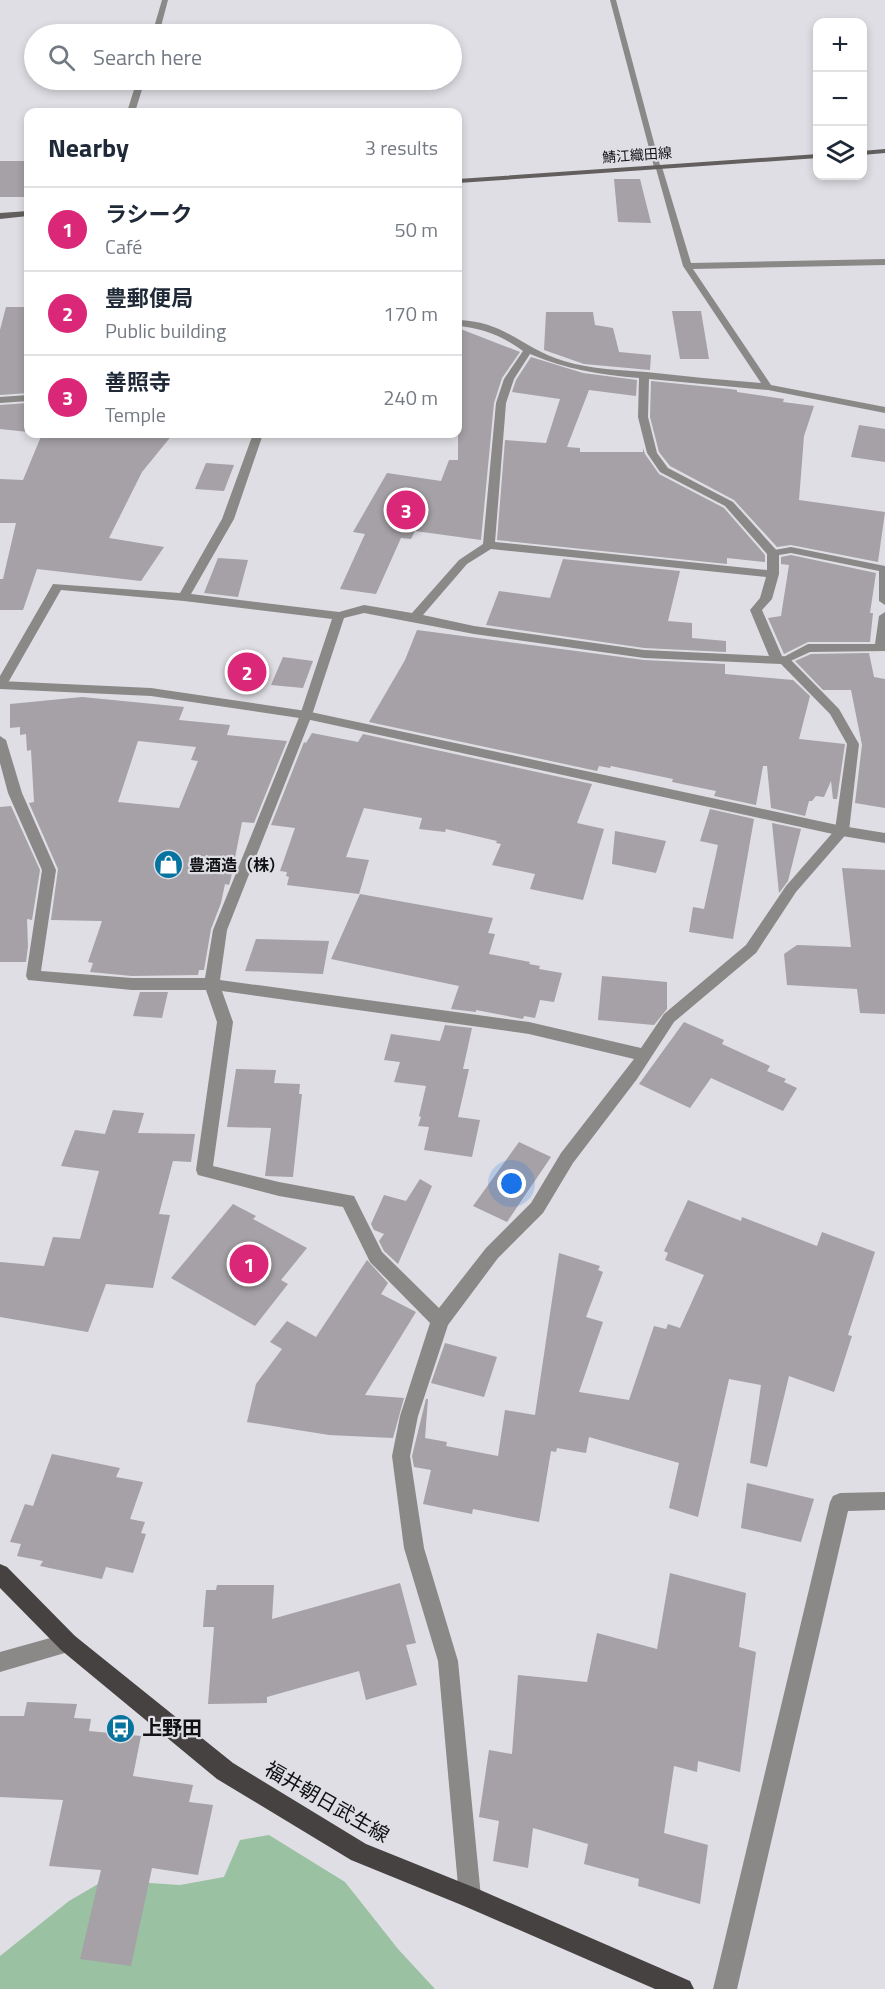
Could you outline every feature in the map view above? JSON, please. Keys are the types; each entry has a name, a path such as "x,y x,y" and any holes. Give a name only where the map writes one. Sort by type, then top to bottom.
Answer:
{"main road":[{"path":"867,153 885,151"},
{"name":"鯖江織田線","path":"462,182 813,156"},
{"path":"0,216 24,214"},
{"name":"福井朝日武生線","path":"0,1574 68,1643 225,1770 359,1852 470,1897 682,1989"}],"street":[{"path":"158,24 165,0"},
{"path":"613,0 687,266 768,387"},
{"path":"132,108 138,90"},
{"path":"687,266 885,262"},
{"path":"462,323 477,324 509,336 528,350 559,363 593,371 768,387 885,410"},
{"path":"489,545 501,402 509,379 528,350"},
{"path":"470,1897 448,1660 414,1548 401,1456 409,1416 440,1321 492,1253 537,1208 567,1158 669,1018 751,949 792,889 842,831 853,744 835,711 780,660 756,610 766,599 773,574 773,553 729,504 664,470 652,453 643,417 644,375"},
{"path":"0,400 24,398"},
{"path":"184,597 228,519 257,438"},
{"path":"415,617 463,562 489,545 773,574"},
{"path":"773,553 791,550 885,569 885,601"},
{"path":"885,616 881,648 808,648 780,660 644,654 474,630 364,609 339,616 184,597 57,586 0,685 152,692 306,715 842,831 885,838"},
{"path":"339,616 306,715 220,930 213,984 225,1022 204,1170 279,1189 348,1201 376,1257 440,1321"},
{"path":"0,740 15,793 49,870 33,976 132,984 213,984 529,1028 644,1055"},
{"path":"725,1989 840,1502 885,1501"},
{"path":"0,1662 68,1643"}],"green space":[{"path":"269,1835 345,1882 398,1949 435,1989 0,1989 0,1956 69,1901 105,1880 180,1885 224,1877 240,1840"}],"building":[{"path":"0,161 24,161 24,197 0,197"},
{"path":"614,179 640,179 651,223 618,222"},
{"path":"6,307 24,307 24,393 0,395 0,330"},
{"path":"672,311 701,311 709,359 680,359"},
{"path":"546,312 593,312 595,325 613,328 619,352 651,355 650,370 584,364 544,350"},
{"path":"462,330 520,352 502,378 494,403 481,540 415,531 411,539 401,538 376,594 340,589 365,534 353,532 387,473 441,481 449,460 458,460 458,438 462,438"},
{"path":"531,357 583,373 637,380 636,396 589,390 567,447 580,448 580,452 643,452 643,448 659,474 724,508 765,555 765,562 727,558 727,564 497,540 505,440 546,443 560,399 512,392 516,380"},
{"path":"651,381 737,390 737,392 784,399 783,402 814,406 804,436 799,500 885,512 878,562 791,545 777,547 734,500 670,466 659,452 650,417"},
{"path":"24,403 24,432 0,429 0,405"},
{"path":"859,425 885,429 885,462 851,457"},
{"path":"40,438 170,438 142,472 109,538 164,547 141,581 37,569 23,610 0,610 0,579 3,579 16,523 0,523 0,479 23,480"},
{"path":"206,463 234,465 224,491 195,489"},
{"path":"791,555 876,573 870,613 873,613 870,642 808,642 784,654 768,618 781,616 789,565 781,564 781,557"},
{"path":"218,558 248,560 238,597 204,593"},
{"path":"563,559 680,571 668,621 692,623 692,638 726,641 726,652 644,648 486,625 499,591 550,598"},
{"path":"417,630 644,660 725,664 725,674 793,680 810,696 799,739 845,744 837,799 833,799 831,781 824,797 816,796 809,801 805,816 771,808 767,766 763,766 756,805 714,796 716,791 672,782 673,779 611,766 610,768 599,766 597,771 369,722 405,660"},
{"path":"869,653 874,677 885,679 885,808 855,803 862,745 851,690 823,690 795,661 811,654"},
{"path":"283,657 313,661 303,688 271,685"},
{"path":"82,697 184,707 179,720 230,725 227,735 287,741 254,823 242,822 229,885 225,884 221,903 211,929 204,970 199,970 198,975 132,976 90,972 93,963 88,962 102,921 51,920 58,869 29,803 34,802 31,750 27,751 26,734 20,735 20,727 10,728 10,704","holes":["138,741 196,747 191,760 198,761 179,808 118,802"]},
{"path":"312,733 358,742 363,734 592,784 577,823 604,829 583,900 530,889 535,874 492,865 501,844 496,843 497,841 446,829 445,832 419,829 422,818 364,808 346,857 369,860 359,894 287,885 289,877 286,876 287,872 280,871 295,828 271,825 304,742 306,743"},
{"path":"11,806 40,870 32,920 27,919 26,962 0,962 0,807"},
{"path":"710,809 754,819 733,939 689,932 693,907 704,909 718,845 700,841"},
{"path":"772,823 801,829 788,881 779,893"},
{"path":"615,831 666,841 656,873 612,864"},
{"path":"842,868 885,870 885,1014 860,1013 857,989 787,985 784,954 797,945 851,947"},
{"path":"360,894 493,918 488,933 495,934 489,954 530,962 529,964 540,966 539,969 562,973 554,1002 540,1000 535,1018 524,1016 523,1019 476,1010 476,1012 451,1009 459,986 331,959"},
{"path":"256,939 329,941 323,974 245,971"},
{"path":"602,976 667,982 667,1009 654,1025 598,1020"},
{"path":"140,992 168,992 162,1018 133,1016"},
{"path":"684,1022 724,1040 722,1044 770,1066 767,1071 786,1079 784,1082 797,1088 783,1111 711,1078 690,1108 639,1084"},
{"path":"445,1025 472,1028 463,1069 469,1069 458,1117 480,1120 472,1157 424,1150 429,1127 418,1126 426,1086 394,1082 400,1062 384,1060 391,1034 440,1041"},
{"path":"236,1069 276,1070 274,1083 300,1084 299,1094 302,1094 293,1177 265,1176 271,1128 227,1127"},
{"path":"113,1110 144,1113 138,1133 195,1134 191,1162 173,1161 159,1214 170,1215 153,1288 106,1284 88,1332 0,1317 0,1262 44,1266 53,1237 80,1239 99,1171 61,1166 75,1130 105,1134"},
{"path":"519,1142 551,1157 507,1222 473,1206"},
{"path":"420,1179 432,1186 398,1264 384,1251 379,1241 384,1234 374,1230 371,1224 384,1195 406,1201"},
{"path":"688,1200 741,1221 742,1217 817,1246 822,1232 875,1252 848,1335 852,1336 834,1392 789,1376 767,1467 750,1463 761,1385 729,1379 698,1517 669,1508 679,1463 589,1437 586,1453 557,1448 556,1452 551,1451 539,1522 473,1509 472,1514 423,1504 431,1470 414,1467 412,1456 426,1399 428,1399 425,1438 447,1442 446,1446 498,1456 505,1410 535,1415 559,1253 600,1266 598,1270 603,1272 586,1317 603,1322 579,1392 629,1400 654,1326 666,1329 668,1324 680,1328 704,1275 665,1260 668,1253 664,1251"},
{"path":"233,1204 256,1216 253,1219 307,1248 281,1280 288,1284 255,1326 171,1278"},
{"path":"367,1260 388,1283 381,1294 416,1312 365,1395 404,1398 393,1438 329,1435 247,1422 256,1384 282,1349 270,1342 287,1321 316,1337"},
{"path":"445,1343 497,1357 484,1397 431,1383"},
{"path":"52,1454 120,1468 116,1477 143,1482 130,1519 145,1522 141,1533 146,1534 133,1573 106,1567 102,1579 40,1566 43,1561 17,1556 21,1544 10,1542 25,1504 33,1506"},
{"path":"747,1483 814,1499 801,1542 741,1528"},
{"path":"670,1573 746,1593 739,1647 756,1652 740,1772 698,1761 697,1772 674,1766 664,1833 708,1845 700,1904 638,1886 639,1879 584,1864 588,1844 533,1828 528,1868 493,1861 499,1821 479,1817 489,1750 512,1754 518,1675 587,1682 597,1633 657,1649"},
{"path":"400,1583 416,1643 406,1645 417,1685 366,1700 359,1671 267,1697 267,1703 208,1704 214,1627 203,1627 206,1590 216,1590 217,1585 274,1585 272,1619"},
{"path":"27,1702 77,1704 74,1718 91,1719 89,1731 141,1736 133,1776 193,1785 189,1802 213,1805 198,1875 152,1868 131,1966 80,1959 101,1870 49,1866 63,1800 0,1797 0,1716 24,1716"}],"place":[{"name":"善照寺","path":"406,510"},
{"name":"豊郵便局","path":"247,672"},
{"name":"豊酒造（株）","path":"168,865"},
{"name":"ラシーク","path":"249,1264"},
{"name":"上野田","path":"121,1728"}]}
